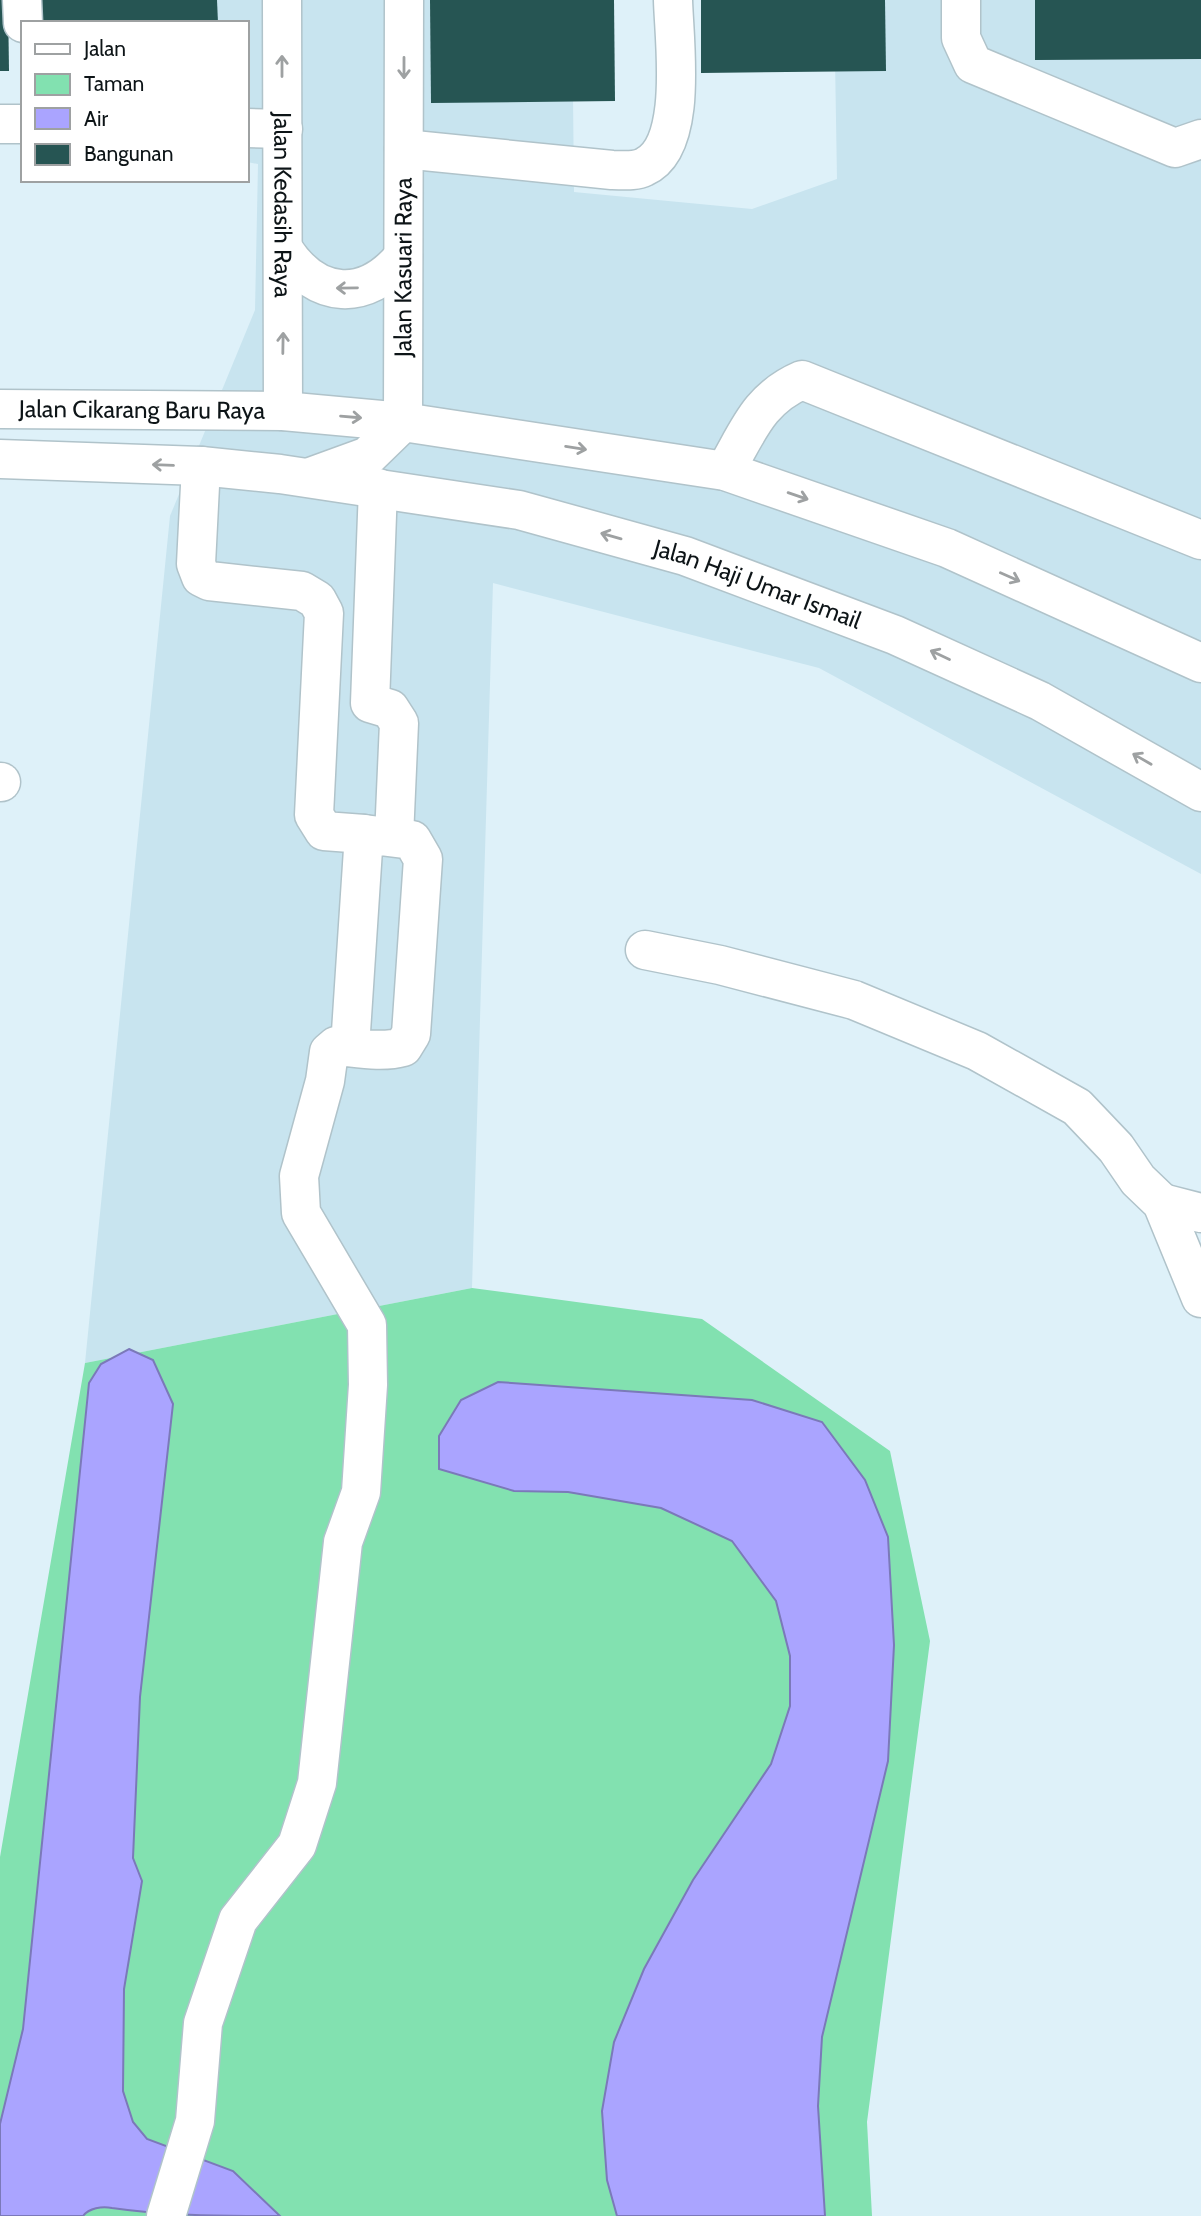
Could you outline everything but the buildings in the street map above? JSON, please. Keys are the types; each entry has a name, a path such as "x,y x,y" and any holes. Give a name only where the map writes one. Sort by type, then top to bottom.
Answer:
{"main road":[{"path":"22,0 23,21"},
{"name":"Jalan Kedasih Raya","path":"282,0 265,128 284,250 283,411"},
{"name":"Jalan Kasuari Raya","path":"403,422 404,0"},
{"path":"404,149 612,170 634,171 647,166 665,146 675,119 673,0"},
{"path":"961,0 961,38 973,64 1175,148 1201,139"},
{"path":"0,124 21,124"},
{"path":"284,250 296,268 312,281 332,288 353,290 373,284 390,272 403,257"},
{"path":"726,471 764,404 779,390 802,380 1201,540"},
{"name":"Jalan Cikarang Baru Raya","path":"0,409 283,411"},
{"path":"283,411 403,422 726,471 947,548 1201,663"},
{"path":"294,476 368,456 403,422"},
{"name":"Jalan Cikarang Baru Raya","path":"0,459 201,466 294,476"},
{"path":"166,2216 195,2121 203,2024 238,1920 297,1845 317,1783 343,1542 361,1492 368,1385 367,1325 301,1213 299,1176 325,1081 329,1052 336,1045 391,1051 403,1047 411,1034 423,859 412,840 324,831 314,815 324,613 317,600 302,591 209,581 201,577 196,564 201,466"},
{"name":"Jalan Haji Umar Ismail","path":"294,476 519,510 685,556 895,635 1028,695 1201,793"},
{"path":"370,704 377,488"},
{"path":"321,700 370,704 390,709 399,723 379,836 350,1047"},
{"path":"645,950 732,967 855,1000 966,1046 1077,1107 1116,1148 1138,1180 1162,1203 1201,1298"},
{"path":"1162,1203 1201,1213"}],"shaded area":[{"path":"151,0 572,0 574,192 752,209 837,179 834,0 1201,0 1201,874 819,668 493,583 472,1288 85,1363 170,516 255,310 258,164 248,162 248,21 151,21"}],"green space":[{"path":"472,1288 702,1319 890,1451 930,1641 867,2122 872,2216 0,2216 0,1857 85,1363"}],"water":[{"path":"129,1349 153,1360 173,1404 140,1697 133,1858 142,1881 124,1989 123,2091 133,2122 147,2139 233,2171 280,2216 174,2214 104,2207 92,2209 83,2216 0,2216 0,2124 23,2029 89,1383 101,1364"},
{"path":"498,1382 752,1400 822,1422 865,1480 888,1537 894,1645 888,1761 822,2037 818,2106 825,2216 617,2216 607,2180 602,2111 614,2042 644,1969 693,1880 771,1764 790,1706 790,1656 776,1601 732,1541 661,1508 568,1492 514,1491 439,1469 439,1436 461,1400"}]}
